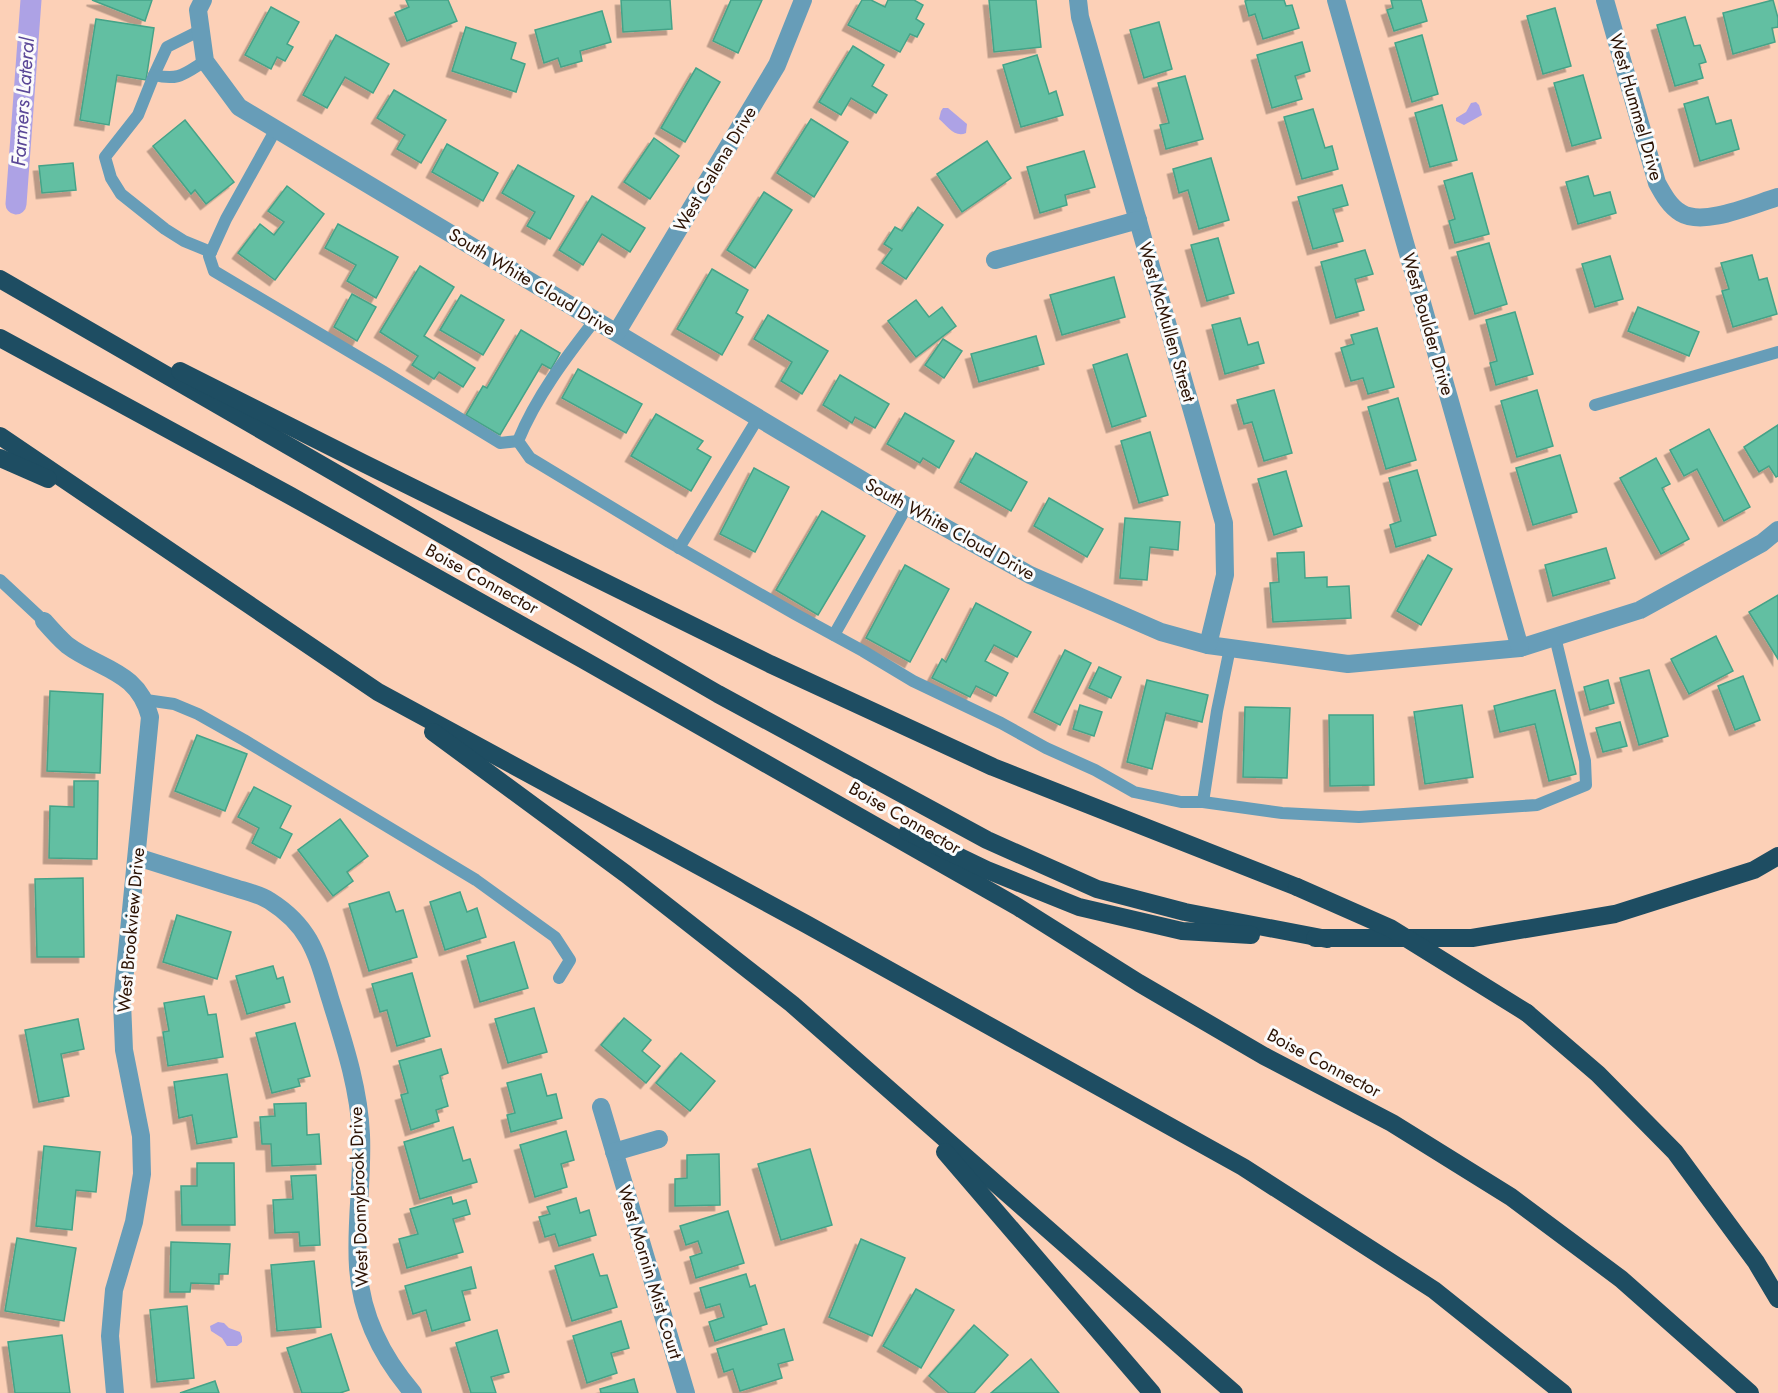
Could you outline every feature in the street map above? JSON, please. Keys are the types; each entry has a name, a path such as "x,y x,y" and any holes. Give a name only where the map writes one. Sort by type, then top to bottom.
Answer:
{"highway":[{"path":"0,279 363,463 770,664 993,766 1297,887 1390,928 1527,1013 1598,1074 1675,1152 1756,1262 1778,1299"},
{"path":"0,279 718,694 987,840 1097,889 1185,912 1327,939"},
{"name":"Boise Connector","path":"0,338 289,495 771,766 1018,907 1139,983 1264,1056 1392,1123 1511,1197 1621,1279 1750,1393"},
{"path":"0,436 378,692 626,874 792,1004 1234,1393"},
{"path":"0,458 90,498"},
{"path":"378,692 795,918 1243,1167 1434,1290 1563,1393"},
{"path":"771,766 987,870 1079,907 1182,931 1327,939 1472,938 1616,914 1754,870 1778,856"},
{"path":"901,1100 1152,1393"}],"street":[{"path":"203,0 198,10 205,61"},
{"name":"West Galena Drive","path":"616,332 777,64 803,0"},
{"name":"West McMullen Street","path":"1078,0 1080,17 1224,523 1225,575 1208,645"},
{"name":"West Boulder Drive","path":"1336,0 1520,648"},
{"name":"West Hummel Drive","path":"1605,0 1657,183 1666,199 1681,213 1696,218 1711,217 1778,197"},
{"name":"South White Cloud Drive","path":"205,61 239,106 758,418 1030,575 1161,632 1208,645 1348,664 1520,648 1640,610 1762,543 1778,530"},
{"path":"995,260 1138,220"},
{"path":"44,621 67,645 129,680 146,700"},
{"name":"West Brookview Drive","path":"115,1393 110,1336 114,1290 134,1222 142,1174 141,1136 124,1050 122,1002 150,717 146,700"},
{"name":"West Donnybrook Drive","path":"137,857 268,899 287,913 303,930 316,951 350,1065 359,1112 361,1184 358,1267 366,1314 392,1367 413,1393"},
{"name":"West Mornin Mist Court","path":"601,1107 686,1393"},
{"path":"614,1152 659,1138"}],"lane":[{"path":"201,30 167,47 138,115 105,157 111,178 121,194 165,230 211,252"},
{"path":"154,75 170,79 184,75 205,61"},
{"path":"276,129 226,219 209,256 214,271 500,443 518,441"},
{"path":"518,441 528,418 569,353 595,320"},
{"path":"1595,405 1778,352"},
{"path":"679,548 758,418"},
{"path":"518,441 530,458 679,548 913,681 1095,770 1134,792 1180,802 1203,802 1282,813 1359,817 1537,805 1586,785 1585,761 1555,637"},
{"path":"834,635 907,506"},
{"path":"0,580 44,621"},
{"path":"1203,802 1217,711 1230,648"},
{"path":"146,700 174,704 198,714 476,880 555,937 570,960 559,978"}],"shaded area":[{"path":"1476,102 1482,115 1464,125 1456,121 1456,118 1466,112 1471,103"},
{"path":"943,108 948,108 967,124 966,133 955,133 939,119"},
{"path":"218,1322 240,1332 242,1342 237,1346 227,1346 222,1338 211,1331 210,1326"}],"building":[{"path":"92,0 152,0 145,21"},
{"path":"406,0 448,0 457,21 407,41 395,13 409,7"},
{"path":"621,0 670,0 672,29 623,32"},
{"path":"731,0 762,0 738,53 713,41"},
{"path":"862,0 871,0 885,7 888,0 914,0 923,5 916,19 924,24 917,37 910,34 900,52 848,25"},
{"path":"989,0 1036,0 1041,47 994,52"},
{"path":"1284,0 1286,6 1292,5 1299,28 1263,39 1255,14 1249,16 1245,1"},
{"path":"1391,0 1421,0 1427,21 1394,31 1387,10 1393,8"},
{"path":"1773,0 1778,18 1778,27 1772,28 1775,42 1733,54 1723,13"},
{"path":"271,7 299,22 287,44 293,47 285,61 277,57 271,69 245,55"},
{"path":"1555,8 1571,66 1543,74 1527,16"},
{"path":"602,11 611,42 580,51 582,61 561,67 558,58 544,63 535,30"},
{"path":"1685,17 1694,46 1700,45 1706,62 1699,64 1703,78 1675,86 1657,25"},
{"path":"96,19 154,28 146,80 117,75 109,125 80,120"},
{"path":"1159,22 1172,69 1144,78 1130,30"},
{"path":"466,27 516,43 511,59 525,64 516,92 452,71"},
{"path":"336,35 389,64 373,93 345,77 327,108 303,95"},
{"path":"1422,35 1438,94 1412,102 1395,43"},
{"path":"1302,42 1310,71 1295,76 1302,99 1272,108 1257,55"},
{"path":"853,46 884,65 872,86 887,95 876,113 851,98 841,115 819,102"},
{"path":"1037,55 1049,94 1056,91 1063,115 1021,127 1003,65"},
{"path":"696,68 720,82 685,142 661,128"},
{"path":"1583,75 1601,138 1572,146 1554,83"},
{"path":"1185,76 1203,139 1166,149 1160,125 1169,123 1158,83"},
{"path":"394,90 446,120 421,163 397,149 405,135 377,118"},
{"path":"1708,97 1716,124 1731,120 1739,149 1700,161 1684,104"},
{"path":"1442,105 1457,160 1430,167 1415,113"},
{"path":"1313,109 1325,148 1332,146 1338,169 1302,179 1284,117"},
{"path":"811,119 848,142 814,197 777,173"},
{"path":"185,120 234,182 206,204 195,190 191,194 153,146"},
{"path":"654,138 679,156 650,199 624,182"},
{"path":"987,141 1011,178 962,212 937,174"},
{"path":"447,144 498,173 483,201 432,172"},
{"path":"1084,151 1095,187 1065,195 1067,205 1040,213 1027,167"},
{"path":"1211,158 1229,220 1199,229 1188,190 1179,193 1173,169"},
{"path":"73,163 76,190 42,193 39,166"},
{"path":"518,165 574,196 550,239 527,226 535,212 502,193"},
{"path":"1472,173 1489,234 1455,243 1449,221 1455,219 1444,181"},
{"path":"1588,176 1594,196 1610,192 1616,213 1578,224 1566,182"},
{"path":"1342,185 1348,205 1333,209 1343,241 1313,249 1298,197"},
{"path":"287,186 324,214 275,280 238,253 260,224 274,235 284,222 268,211"},
{"path":"764,192 792,210 755,268 727,250"},
{"path":"592,196 645,228 630,252 602,234 583,265 559,250"},
{"path":"918,207 943,225 906,279 882,263 892,249 884,244 895,227 902,231"},
{"path":"338,224 398,257 376,298 347,281 356,265 325,248"},
{"path":"1218,238 1234,293 1207,301 1191,245"},
{"path":"1489,243 1507,304 1475,314 1457,252"},
{"path":"1365,250 1373,274 1355,279 1364,310 1336,318 1321,262"},
{"path":"1752,255 1759,280 1767,278 1777,314 1733,327 1722,291 1729,289 1721,263"},
{"path":"1610,256 1623,299 1595,307 1582,264"},
{"path":"420,266 454,287 424,336 475,368 463,387 439,372 434,379 412,365 418,356 380,332"},
{"path":"712,269 748,290 736,313 743,317 722,355 677,329"},
{"path":"1114,277 1125,317 1062,335 1050,295"},
{"path":"352,294 376,307 357,341 334,327"},
{"path":"461,295 504,320 483,355 440,330"},
{"path":"916,300 929,317 942,307 956,326 916,357 888,321"},
{"path":"1638,307 1699,332 1689,356 1628,331"},
{"path":"1515,312 1533,374 1496,385 1490,363 1497,361 1486,320"},
{"path":"768,315 828,351 802,394 781,381 792,362 754,339"},
{"path":"1240,318 1248,345 1258,342 1264,363 1225,374 1212,325"},
{"path":"1377,328 1394,387 1368,394 1363,378 1351,381 1341,348 1354,344 1351,335"},
{"path":"521,330 560,353 551,369 542,364 500,435 466,415 483,386 487,388"},
{"path":"1036,336 1044,364 979,382 971,354"},
{"path":"943,339 962,351 944,378 925,365"},
{"path":"1127,354 1146,416 1112,427 1093,365"},
{"path":"578,369 642,404 626,433 562,398"},
{"path":"840,375 889,404 875,428 855,417 852,423 823,405"},
{"path":"1274,390 1292,453 1264,461 1252,422 1244,424 1237,400"},
{"path":"1537,390 1553,446 1517,457 1501,401"},
{"path":"1398,398 1416,460 1386,469 1368,407"},
{"path":"905,413 954,441 939,468 923,458 920,463 887,444"},
{"path":"656,414 703,441 697,449 711,457 691,491 631,456"},
{"path":"1778,425 1778,476 1776,477 1769,466 1759,472 1744,447"},
{"path":"1709,429 1750,507 1724,521 1697,469 1684,476 1670,450"},
{"path":"1150,432 1168,495 1139,503 1121,441"},
{"path":"976,453 1027,482 1011,511 960,482"},
{"path":"1560,455 1577,512 1533,525 1516,468"},
{"path":"1656,458 1670,484 1662,488 1689,539 1661,554 1620,478"},
{"path":"754,468 789,487 755,552 720,534"},
{"path":"1417,470 1436,535 1396,547 1390,525 1401,521 1389,478"},
{"path":"1286,471 1302,526 1274,535 1258,479"},
{"path":"1049,498 1103,529 1087,557 1034,526"},
{"path":"822,511 865,536 818,615 776,590"},
{"path":"1125,518 1180,522 1178,550 1150,547 1147,580 1120,578"},
{"path":"1606,548 1615,578 1553,596 1545,565"},
{"path":"1304,552 1305,578 1327,577 1327,587 1349,586 1351,618 1273,622 1270,583 1279,582 1277,553"},
{"path":"1428,555 1452,569 1421,625 1397,611"},
{"path":"905,565 949,589 910,662 866,638"},
{"path":"1778,595 1778,659 1749,612"},
{"path":"976,603 1031,632 1017,657 994,645 985,661 1008,673 996,696 976,686 970,697 932,678 942,659 946,662"},
{"path":"1716,636 1733,671 1689,694 1671,659"},
{"path":"1065,650 1091,663 1060,725 1034,712"},
{"path":"1099,667 1121,677 1111,698 1089,688"},
{"path":"1649,670 1668,736 1639,745 1620,678"},
{"path":"1743,676 1760,720 1735,730 1718,686"},
{"path":"1147,680 1208,695 1202,722 1166,713 1152,769 1127,762"},
{"path":"1608,680 1614,703 1590,710 1584,687"},
{"path":"1555,690 1576,774 1549,781 1535,724 1500,732 1494,706"},
{"path":"50,691 103,694 100,773 47,771"},
{"path":"1080,705 1102,712 1094,736 1073,729"},
{"path":"1462,705 1473,777 1425,784 1414,712"},
{"path":"1245,707 1290,708 1287,778 1243,777"},
{"path":"1329,715 1373,715 1374,785 1330,786"},
{"path":"1620,722 1627,746 1603,752 1596,728"},
{"path":"197,735 247,754 225,811 175,791"},
{"path":"74,781 98,781 97,859 49,858 50,806 74,807"},
{"path":"254,787 291,806 280,828 292,834 280,858 252,843 259,828 238,817"},
{"path":"340,819 368,856 347,872 353,881 333,896 298,850"},
{"path":"83,878 84,957 37,957 35,879"},
{"path":"389,892 396,912 403,910 417,957 369,971 349,904"},
{"path":"460,892 467,912 477,908 486,937 445,950 430,902"},
{"path":"177,915 231,932 217,979 163,962"},
{"path":"514,942 528,988 480,1002 467,956"},
{"path":"273,966 277,979 283,977 290,1002 247,1014 236,976"},
{"path":"412,973 430,1036 397,1046 387,1010 380,1012 372,984"},
{"path":"204,996 208,1015 216,1014 223,1057 168,1066 163,1032 169,1031 164,1003"},
{"path":"534,1008 547,1052 508,1063 495,1019"},
{"path":"624,1018 651,1040 642,1051 660,1066 646,1083 601,1045"},
{"path":"78,1019 84,1049 61,1054 69,1096 39,1102 25,1030"},
{"path":"295,1023 310,1076 298,1079 300,1086 272,1093 256,1033"},
{"path":"441,1049 448,1073 440,1076 448,1106 436,1110 439,1121 411,1130 401,1095 408,1093 399,1061"},
{"path":"681,1053 715,1081 690,1111 656,1083"},
{"path":"227,1074 237,1137 197,1144 192,1115 179,1118 174,1082"},
{"path":"541,1074 547,1096 556,1094 562,1118 511,1132 507,1115 515,1113 507,1083"},
{"path":"306,1103 307,1135 319,1134 321,1164 272,1166 271,1144 262,1144 260,1117 275,1116 274,1104"},
{"path":"453,1127 463,1161 470,1159 477,1182 420,1199 404,1142"},
{"path":"566,1131 574,1160 561,1164 567,1187 535,1197 520,1145"},
{"path":"44,1146 100,1152 96,1192 76,1190 72,1230 36,1226"},
{"path":"810,1149 832,1225 781,1240 758,1164"},
{"path":"719,1154 720,1205 675,1206 675,1179 687,1178 687,1155"},
{"path":"197,1163 234,1163 235,1225 182,1225 181,1186 197,1186"},
{"path":"316,1175 320,1245 300,1246 299,1232 275,1233 273,1200 293,1199 291,1176"},
{"path":"451,1197 453,1204 466,1200 470,1214 453,1219 463,1252 407,1268 399,1239 418,1234 410,1209"},
{"path":"576,1198 580,1213 589,1210 596,1235 559,1246 555,1234 545,1237 539,1217 550,1214 547,1207"},
{"path":"728,1211 744,1263 696,1278 690,1257 702,1253 698,1241 686,1245 680,1226"},
{"path":"17,1238 76,1248 64,1321 5,1311"},
{"path":"861,1239 905,1258 872,1336 829,1317"},
{"path":"171,1242 230,1244 228,1274 219,1274 219,1284 191,1283 190,1292 170,1292"},
{"path":"593,1254 600,1276 607,1275 617,1307 572,1321 555,1266"},
{"path":"314,1261 321,1327 277,1331 271,1265"},
{"path":"471,1267 476,1288 462,1291 470,1320 432,1331 426,1310 413,1314 405,1286"},
{"path":"746,1274 750,1287 755,1285 767,1324 715,1341 709,1322 724,1317 720,1304 706,1308 700,1288"},
{"path":"916,1289 954,1310 921,1368 883,1346"},
{"path":"187,1306 194,1378 157,1382 150,1310"},
{"path":"621,1321 629,1348 611,1353 617,1373 587,1383 573,1336"},
{"path":"974,1325 1008,1355 974,1393 949,1393 929,1376"},
{"path":"784,1329 793,1360 778,1364 782,1378 740,1391 733,1369 724,1372 717,1349"},
{"path":"497,1330 509,1372 491,1377 496,1393 471,1393 456,1343"},
{"path":"331,1334 349,1390 340,1393 302,1393 287,1348"},
{"path":"62,1335 70,1393 15,1393 8,1342"},
{"path":"1031,1359 1059,1393 991,1393"},
{"path":"634,1379 638,1393 601,1393 600,1389"},
{"path":"215,1381 219,1393 180,1393"}],"waterway":[{"name":"Farmers Lateral","path":"16,204 31,0"}]}
